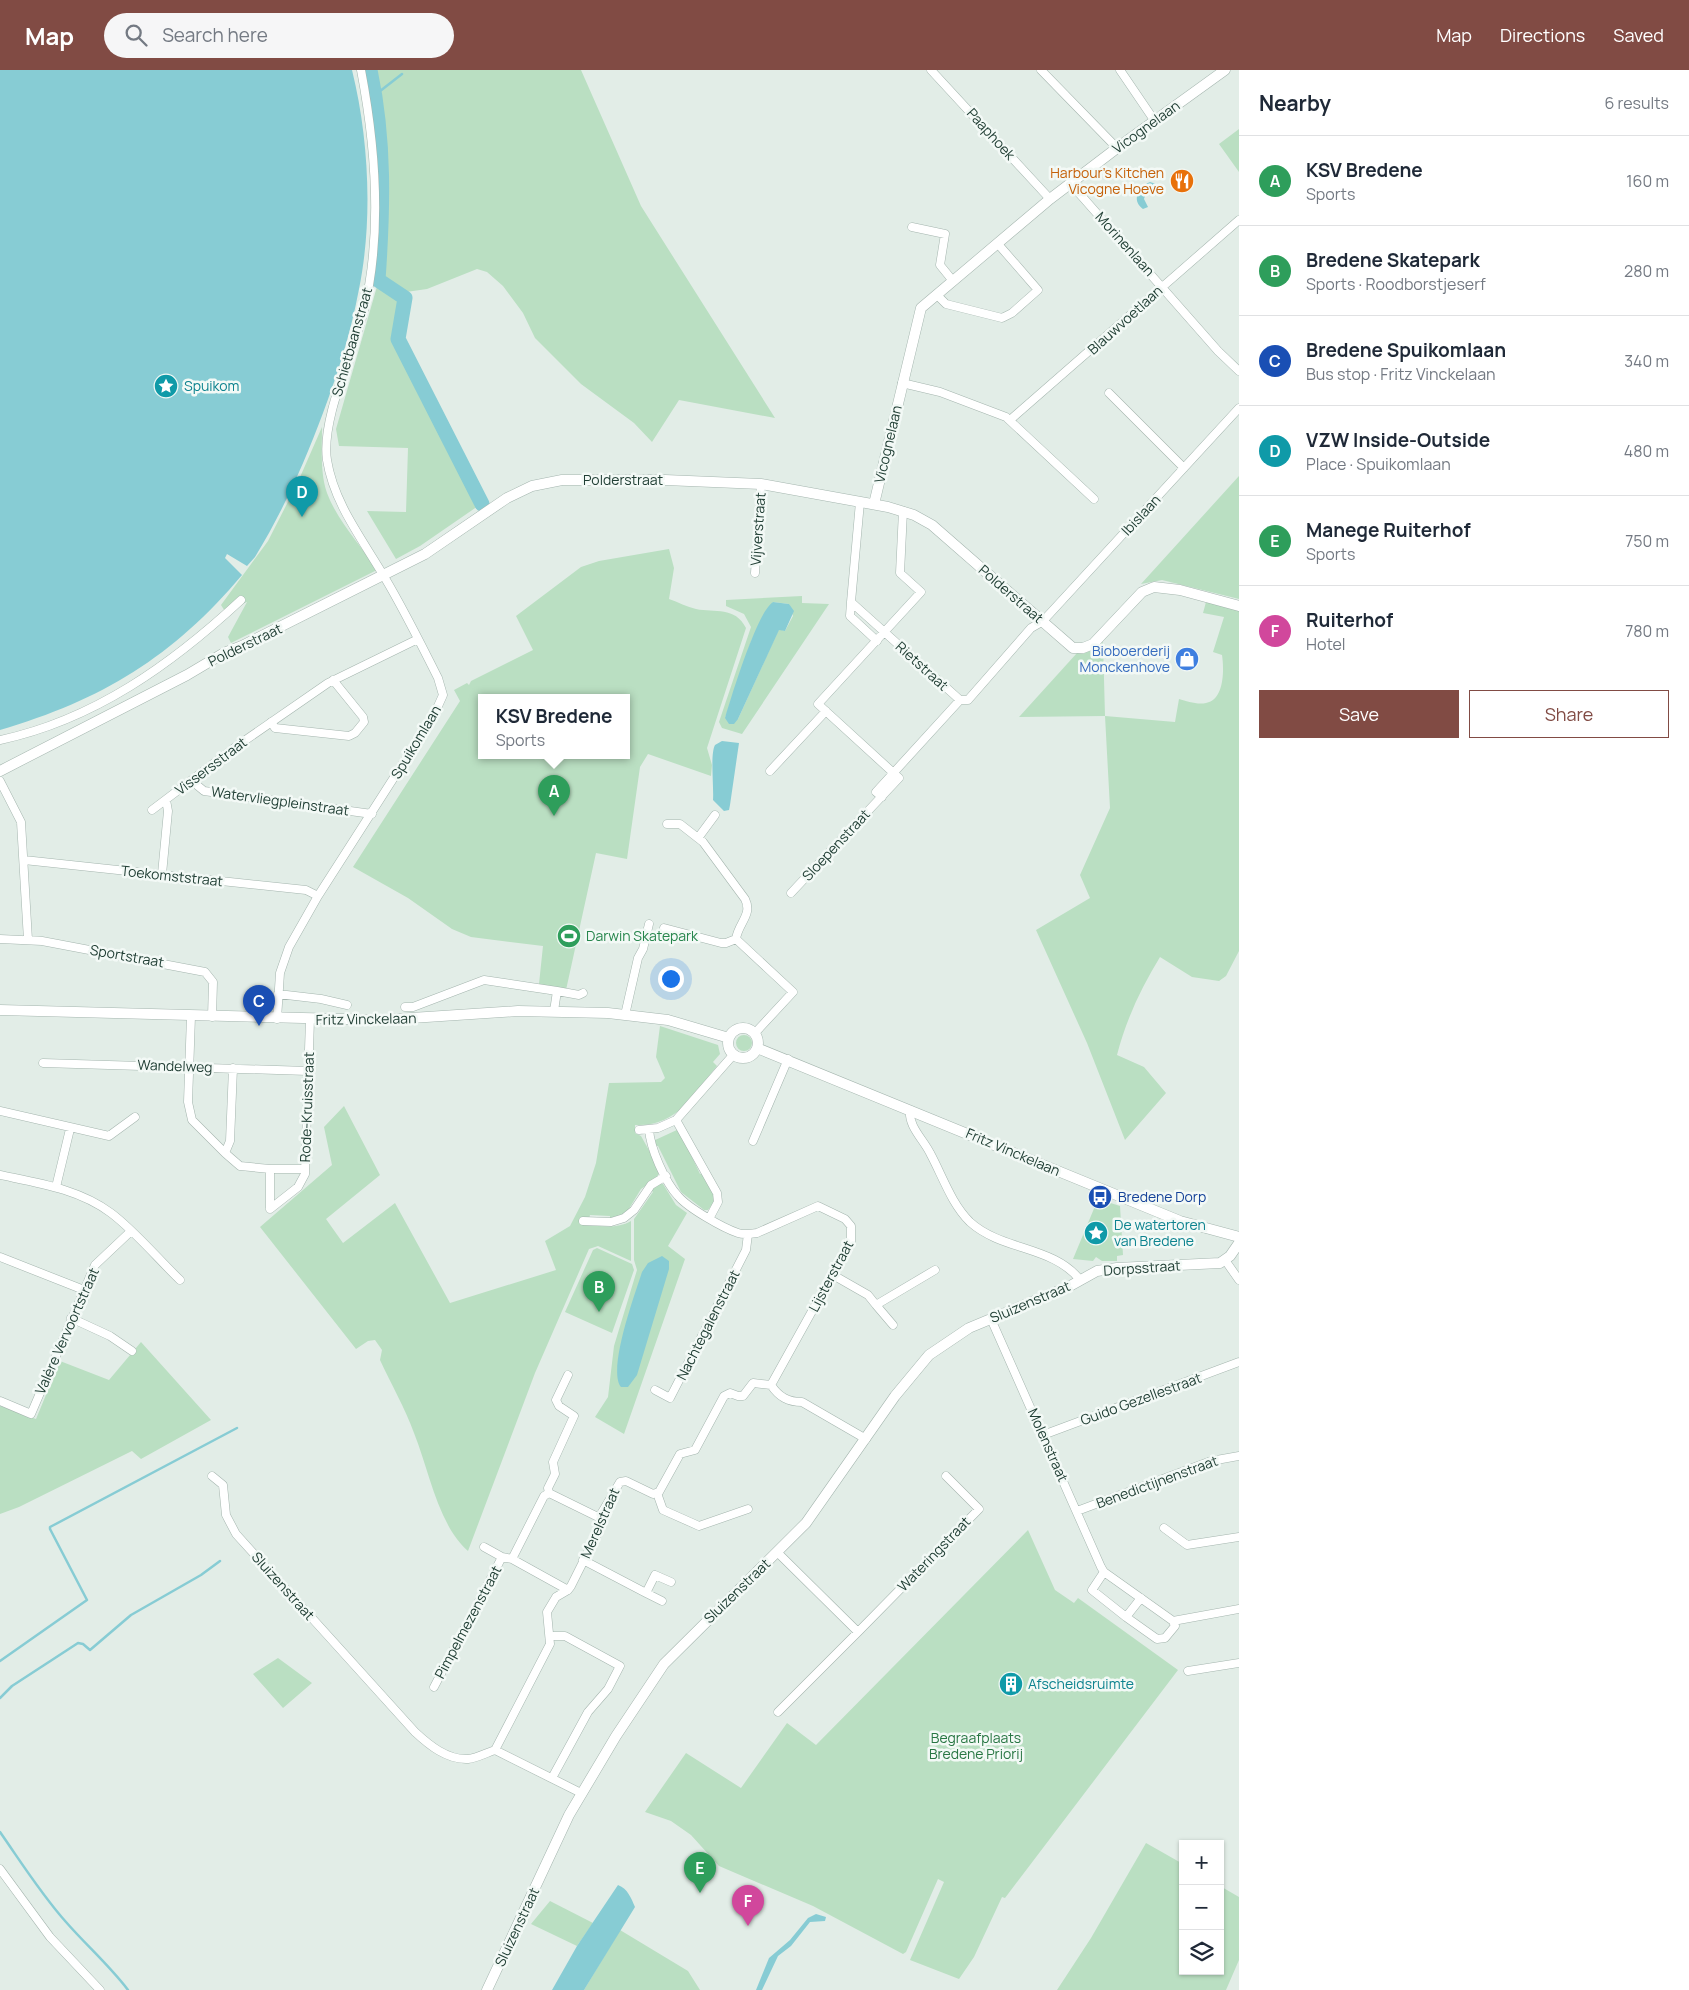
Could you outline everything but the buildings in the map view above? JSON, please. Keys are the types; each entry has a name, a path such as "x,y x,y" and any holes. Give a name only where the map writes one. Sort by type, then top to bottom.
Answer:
{"street":[{"name":"Schietbaanstraat","path":"328,463 326,445 329,419 363,313 374,246 372,150 361,70"},
{"name":"Paaphoek","path":"931,70 1050,199"},
{"path":"1041,70 1116,148"},
{"path":"1120,70 1154,120"},
{"name":"Vicognelaan","path":"874,504 921,308 1050,199 1116,148 1225,70"},
{"name":"Morinenlaan","path":"1071,184 1163,286 1218,351 1239,371"},
{"name":"Blauwvoetlaan","path":"1010,420 1239,220"},
{"path":"912,227 945,234 940,265 953,281"},
{"path":"937,295 946,304 1002,318 1012,313 1038,290 998,244"},
{"path":"902,383 969,402 1010,420 1094,499"},
{"path":"1109,393 1184,468"},
{"name":"Ibislaan","path":"1043,621 1239,408"},
{"name":"Spuikomlaan","path":"277,1019 280,973 286,952 318,896 372,814 442,700 440,684 418,639 384,576 342,507 333,487 328,463"},
{"name":"Polderstraat","path":"0,771 186,675 224,653 384,576 425,554 506,498 532,486 562,480 664,480 761,484 903,511 932,525 1073,648 1083,648 1093,644 1142,592 1154,587 1180,590 1239,606"},
{"name":"Vijverstraat","path":"755,573 761,484"},
{"name":"Rietstraat","path":"860,502 850,616 877,641 885,632"},
{"path":"885,632 921,592 900,573 903,511"},
{"path":"0,740 49,726 122,693 180,652 241,600"},
{"name":"Rietstraat","path":"851,602 960,700"},
{"name":"Sloepenstraat","path":"791,893 899,778 894,773 960,700 968,700 1031,628 1043,621"},
{"name":"Vissersstraat","path":"152,810 271,722 333,680 418,639"},
{"path":"877,641 818,704 894,773"},
{"path":"271,722 275,728 349,736 356,733 364,722 364,717 333,680"},
{"path":"770,771 826,711"},
{"path":"0,781 21,822 28,940"},
{"name":"Watervliegpleinstraat","path":"192,781 204,791 372,814"},
{"path":"162,874 168,811 166,800"},
{"path":"698,838 715,815"},
{"path":"667,824 680,824 698,838 731,879 749,906 748,914 737,930 736,939"},
{"name":"Toekomststraat","path":"24,860 306,890 318,896"},
{"path":"625,1015 638,958 643,949 650,924"},
{"path":"664,928 726,944 736,939"},
{"path":"736,939 793,992 755,1033"},
{"name":"Sportstraat","path":"0,940 28,940 84,948 206,972 213,980 212,1017"},
{"path":"413,1019 409,1007 484,980 579,996 583,993"},
{"path":"554,1011 557,991"},
{"path":"278,994 321,999 347,1005"},
{"name":"Fritz Vinckelaan","path":"0,1010 310,1020 413,1019 480,1012 554,1011 625,1015 668,1020 729,1038"},
{"path":"191,1016 188,1102 192,1120 240,1166 270,1169 305,1168"},
{"name":"Rode-Kruisstraat","path":"270,1169 270,1209 298,1187 304,1177 310,1020"},
{"path":"740,1028 748,1029 755,1033 758,1040 757,1048 753,1054 747,1057 734,1054 729,1047 729,1038 734,1032 740,1028"},
{"name":"Fritz Vinckelaan","path":"757,1048 788,1059 1180,1222 1239,1237"},
{"path":"640,1130 665,1126 676,1120 734,1054"},
{"path":"753,1141 788,1059"},
{"name":"Wandelweg","path":"43,1063 308,1071"},
{"path":"225,1153 230,1141 232,1068"},
{"path":"910,1110 910,1120 929,1150 954,1202 971,1222 1002,1242 1064,1264 1080,1280"},
{"path":"0,1111 109,1136 135,1117"},
{"path":"676,1120 717,1193 718,1202 710,1217"},
{"path":"56,1187 70,1128"},
{"path":"649,1130 650,1144 666,1176 682,1200 735,1232 748,1234"},
{"path":"0,1175 56,1187 88,1200 111,1213 180,1280"},
{"path":"583,1221 611,1222 624,1218 633,1211 651,1185 666,1176"},
{"name":"Lijsterstraat","path":"748,1234 760,1232 812,1207 826,1208 847,1220 853,1232 851,1243 771,1385"},
{"name":"Valère Vervoortstraat","path":"0,1401 31,1414 95,1265 130,1232"},
{"name":"Nachtegalenstraat","path":"655,1390 670,1398 746,1250 748,1234"},
{"path":"1239,1243 1225,1260 1239,1280"},
{"path":"0,1257 84,1290"},
{"name":"Dorpsstraat","path":"1080,1280 1106,1269 1206,1265 1220,1263 1225,1260"},
{"path":"876,1305 935,1270"},
{"path":"833,1275 868,1295 893,1325"},
{"name":"Sluizenstraat","path":"487,1990 581,1793 664,1664 778,1552 816,1511 894,1396 929,1355 963,1331 1080,1280"},
{"path":"71,1318 110,1336 132,1351"},
{"name":"Molenstraat","path":"991,1319 1104,1572"},
{"name":"Guido Gezellestraat","path":"1043,1435 1239,1362"},
{"path":"549,1493 548,1488 555,1474 553,1462 574,1416 559,1406 556,1400 568,1375"},
{"path":"748,1509 704,1529 663,1510 657,1493 680,1454 694,1450 724,1396 730,1393 741,1396 753,1383 771,1385 778,1395 792,1402 802,1402 866,1439"},
{"name":"Benedictijnenstraat","path":"1077,1511 1210,1461 1239,1456"},
{"name":"Sluizenstraat","path":"212,1476 223,1485 226,1515 236,1534 415,1732 435,1750 458,1758 468,1759 495,1750"},
{"name":"Wateringstraat","path":"778,1712 979,1509 946,1476"},
{"name":"Merelstraat","path":"495,1750 548,1649 551,1636 546,1619 547,1612 555,1598 568,1590 599,1530 600,1518 618,1483 626,1481 650,1493 657,1493"},
{"path":"549,1493 600,1518"},
{"path":"512,1559 544,1496 549,1493"},
{"path":"1164,1528 1187,1545 1239,1536"},
{"path":"484,1547 502,1557 512,1559 568,1590"},
{"path":"778,1552 858,1632"},
{"name":"Pimpelmezenstraat","path":"434,1687 502,1557"},
{"path":"583,1560 662,1601"},
{"path":"1104,1572 1140,1598 1173,1621 1175,1626 1161,1640 1126,1617 1092,1590 1104,1572"},
{"path":"646,1593 655,1576 671,1582"},
{"path":"1126,1617 1140,1598"},
{"path":"1173,1621 1239,1609"},
{"path":"551,1636 564,1636 620,1666 608,1689 588,1712 552,1778"},
{"path":"1188,1672 1239,1663"},
{"path":"495,1750 581,1793"},
{"path":"0,1869 50,1937 100,1990"}],"green space":[{"path":"375,70 581,70 641,206 775,418 679,400 652,442 634,423 581,384 535,338 523,313 503,286 487,272 477,269 427,289 406,292 382,276 386,178"},
{"path":"1239,129 1239,172 1219,144"},
{"path":"378,283 404,298 396,338 481,504 420,546 396,559 367,511 406,512 408,448 339,446 336,429"},
{"path":"322,427 322,469 327,493 343,524 377,570 231,643 228,637 247,602 240,605 228,616 221,605 268,541 297,484"},
{"path":"1239,476 1239,599 1162,580 1141,584"},
{"path":"669,549 674,568 669,599 696,609 730,613 736,616 746,628 707,748 712,765 711,776 648,754 640,767 627,859 596,853 566,990 539,984 543,946 471,937 452,929 408,898 353,867 460,701 454,690 467,683 469,685 471,681 533,650 516,616 581,567 599,561"},
{"path":"802,596 802,603 829,604 742,734 722,728 719,722 751,627 744,614 726,606 726,600","holes":["773,602 789,604 793,616 785,631 779,629 738,719 725,718 752,639"]},
{"path":"1206,602 1239,611 1239,951 1226,976 1219,981 1192,977 1160,957 1135,1004 1117,1055 1144,1067 1166,1093 1125,1140 1087,1043 1036,930 1090,898 1080,875 1110,808 1105,716 1175,722 1179,699 1199,704 1212,701 1217,696 1222,683 1222,655 1213,652 1224,617 1203,613"},
{"path":"1103,642 1105,716 1019,717 1077,653 1083,654"},
{"path":"660,1026 718,1045 720,1054 713,1062 717,1066 692,1098 673,1115 662,1121 635,1125 635,1133 641,1136 660,1170 657,1178 641,1189 627,1212 617,1218 590,1215 589,1219 582,1218 581,1225 613,1226 631,1221 631,1261 598,1246 589,1249 535,1373 468,1551 449,1527 435,1496 410,1424 380,1360 382,1350 375,1340 368,1341 356,1349 260,1227 332,1165 324,1127 344,1106 380,1175 326,1219 343,1243 395,1203 450,1303 556,1270 545,1241 570,1226 585,1197 596,1163 609,1083 661,1082 665,1078 656,1057"},
{"path":"744,1035 750,1037 752,1043 750,1049 744,1051 738,1049 736,1043 738,1037"},
{"path":"679,1129 700,1174 703,1173 713,1192 715,1201 708,1210 704,1210 681,1192 658,1146 654,1146 653,1141"},
{"path":"663,1184 676,1205 687,1213 668,1246 685,1259 624,1434 595,1417 608,1397 614,1346 637,1270 634,1260 634,1219 653,1192 651,1190"},
{"path":"1098,1199 1120,1206 1123,1255 1117,1256 1117,1261 1102,1261 1096,1257 1093,1261 1073,1259"},
{"path":"597,1248 632,1264 634,1270 612,1333 565,1312 593,1250"},
{"path":"141,1342 211,1420 141,1459 132,1451 19,1507 0,1514 0,1406 36,1419 60,1361 109,1380"},
{"name":"Begraafplaats Bredene Priorij","path":"1028,1530 1055,1590 1074,1603 1078,1598 1178,1670 1005,1898 1002,1897 974,1957 959,1979 910,1960 944,1882 938,1879 906,1952 903,1954 813,1906 719,1866 691,1835 671,1821 645,1812 686,1753 741,1788 787,1723 816,1745"},
{"path":"278,1658 312,1683 283,1708 253,1674"},
{"path":"1146,1843 1179,1862 1179,1975 1224,1975 1224,1888 1239,1897 1239,1960 1226,1990 1057,1990 1091,1938"},
{"path":"550,1901 593,1923 577,1946 531,1924"},
{"path":"620,1930 688,1971 700,1990 584,1990"}],"water":[{"name":"Spuikom","path":"0,70 352,70 358,96 365,151 367,208 366,235 359,289 339,368 301,469 284,505 255,557 247,566 227,554 225,558 242,575 189,630 133,672 71,705 0,730"},
{"path":"1150,182 1156,184 1157,190 1146,193 1144,199 1148,207 1143,209 1137,202 1139,190"},
{"path":"773,602 789,604 794,611 785,631 779,630 738,719 734,724 729,724 725,718 746,655 760,621"},
{"path":"722,741 739,743 729,810 724,811 713,800 712,763 714,749 715,745"},
{"path":"662,1256 669,1261 669,1269 637,1375 628,1387 621,1387 617,1365 634,1297 642,1272 648,1263"},
{"path":"618,1885 627,1891 635,1907 584,1990 552,1990 577,1946"},
{"path":"816,1914 826,1917 825,1921 810,1922 791,1946 778,1956 762,1990 756,1990 769,1958 790,1940 808,1918"}],"waterway":[{"path":"370,70 378,122 382,175 378,280 405,298 398,339 482,504"},
{"path":"375,95 402,74"},
{"path":"0,1661 87,1600 50,1527 237,1428"},
{"path":"0,1698 12,1686 78,1643 83,1644 90,1650 131,1615 201,1575 220,1561"},
{"path":"0,1832 57,1911 128,1990"}],"place":[{"name":"Harbour's Kitchen Vicogne Hoeve","path":"1182,181"},
{"name":"Spuikom","path":"166,386"},
{"name":"VZW Inside-Outside","path":"302,517"},
{"name":"Bioboerderij Monckenhove","path":"1187,659"},
{"name":"KSV Bredene","path":"554,816"},
{"name":"Darwin Skatepark","path":"569,936"},
{"name":"Bredene Spuikomlaan","path":"259,1026"},
{"name":"Bredene Dorp","path":"1100,1197"},
{"name":"De watertoren van Bredene","path":"1096,1233"},
{"name":"Bredene Skatepark","path":"599,1312"},
{"name":"Afscheidsruimte","path":"1011,1684"},
{"name":"Manege Ruiterhof","path":"700,1893"},
{"name":"Ruiterhof","path":"748,1926"}]}
